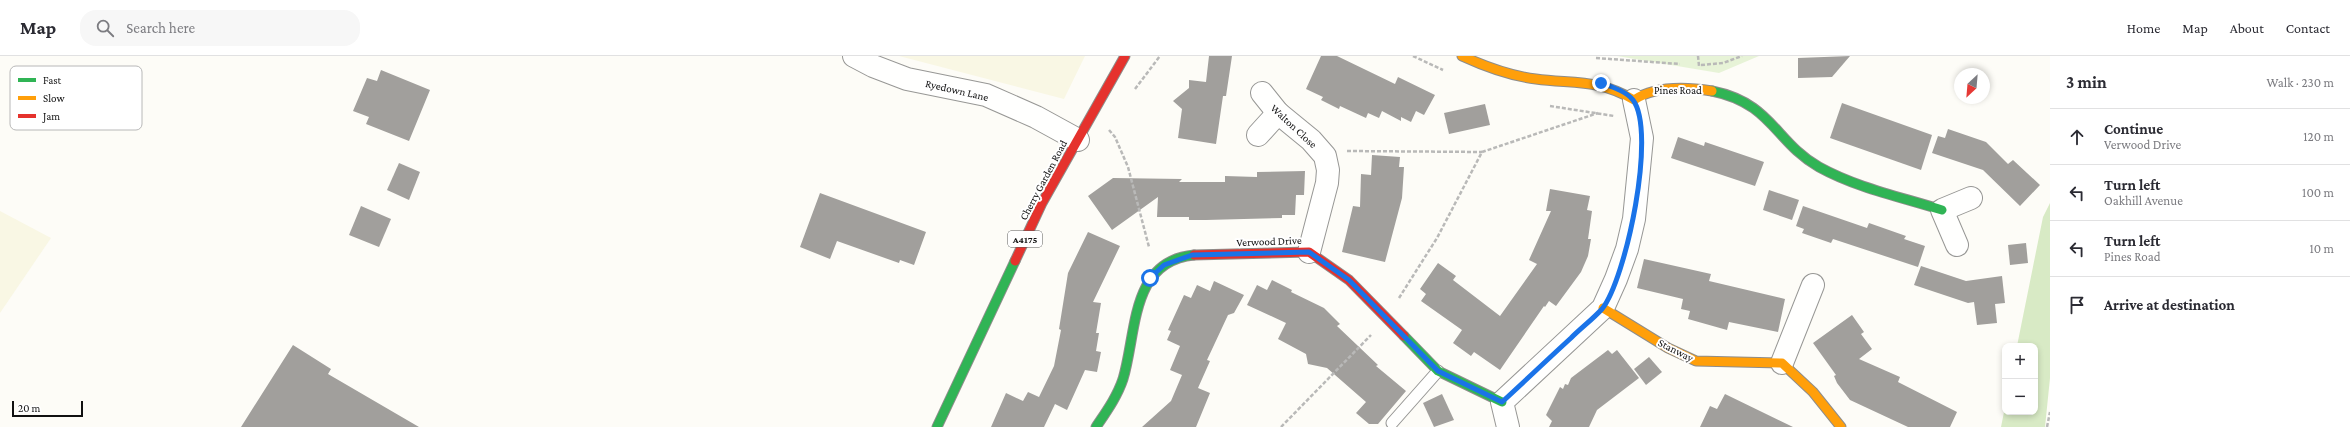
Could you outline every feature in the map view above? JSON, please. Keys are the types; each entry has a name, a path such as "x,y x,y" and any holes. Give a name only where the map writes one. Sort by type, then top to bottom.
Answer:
{"street":[{"name":"Ryedown Lane","path":"854,56 873,66 906,78 986,95 1036,117 1078,140"},
{"name":"Cherry Garden Road","path":"937,427 1042,203 1124,56"},
{"path":"1462,56 1492,70 1536,79 1601,83 1621,90 1634,100 1642,138 1634,219 1627,249 1602,308 1502,402 1508,427"},
{"name":"Pines Road","path":"1634,100 1647,90 1696,88 1731,95 1760,111 1790,144 1818,166 1844,179 1942,210"},
{"name":"Walton Close","path":"1262,93 1278,113 1311,140 1325,156 1328,170 1327,183 1309,252"},
{"path":"1258,135 1278,113"},
{"path":"1957,245 1942,210 1972,198"},
{"name":"Verwood Drive","path":"1096,427 1115,398 1123,379 1139,303 1150,278 1164,265 1192,255 1309,252 1349,280 1438,371 1502,402"},
{"path":"1813,285 1782,363 1813,392 1841,427"},
{"name":"Stanway","path":"1602,308 1668,348 1696,361 1722,363 1762,361 1782,363"}],"lane":[{"path":"1392,423 1438,371"}],"path":[{"path":"1692,65 1723,63 1742,56"},
{"path":"1594,58 1684,64"},
{"path":"1320,151 1482,152 1598,113"},
{"path":"1108,128 1115,137 1128,168 1148,244 1164,265"},
{"path":"1281,427 1386,318 1437,238 1482,152"},
{"path":"2047,427 2050,412"}],"shaded area":[{"path":"899,56 1085,56 1064,99"},
{"path":"0,211 51,238 0,313"}],"green space":[{"path":"1617,56 1759,56 1719,73"},
{"path":"2050,203 2050,378 2045,427 2001,427 2003,415 2038,415 2038,343 2018,343 2043,217"}],"building":[{"path":"1209,56 1232,56 1226,96 1223,96 1216,144 1178,138 1182,109 1173,101 1189,88 1189,80 1206,82"},
{"path":"1321,56 1337,56 1395,84 1398,77 1435,95 1424,115 1416,111 1411,122 1401,117 1401,121 1382,111 1379,118 1368,113 1366,118 1340,106 1339,109 1321,100 1323,97 1306,89"},
{"path":"1850,56 1832,77 1798,78 1798,58"},
{"path":"381,70 430,90 409,141 366,124 369,117 353,111 367,78 377,81"},
{"path":"1842,103 1932,135 1921,170 1830,138"},
{"path":"1485,104 1490,125 1449,134 1444,113"},
{"path":"1948,129 1986,142 2008,164 2013,160 2040,185 2020,206 1983,170 1932,153 1938,136 1945,138"},
{"path":"1678,137 1704,146 1705,142 1764,162 1755,186 1671,158"},
{"path":"1372,155 1400,157 1399,167 1404,167 1402,198 1385,262 1342,252 1353,206 1360,207 1361,174 1371,175"},
{"path":"399,163 420,172 409,200 387,190"},
{"path":"1305,171 1304,195 1296,195 1295,215 1282,215 1282,218 1189,220 1189,217 1157,217 1158,197 1112,230 1088,196 1113,178 1182,179 1179,182 1225,182 1225,176 1257,177 1257,172"},
{"path":"1550,189 1590,196 1587,210 1592,211 1588,239 1591,239 1588,256 1581,272 1556,306 1549,301 1545,307 1544,306 1500,370 1474,352 1471,356 1453,343 1462,330 1421,301 1426,294 1420,289 1438,263 1456,276 1453,280 1500,316 1537,264 1529,260 1551,211 1546,211"},
{"path":"1769,190 1799,200 1792,220 1763,210"},
{"path":"820,193 926,232 914,265 900,260 899,263 837,241 830,259 800,247"},
{"path":"361,206 391,219 379,247 349,235"},
{"path":"1803,206 1867,228 1869,223 1906,236 1904,239 1925,246 1918,267 1833,239 1831,243 1802,233 1804,229 1796,226"},
{"path":"1088,232 1120,246 1093,302 1101,303 1096,333 1099,333 1096,351 1101,352 1097,372 1085,370 1067,410 1055,404 1044,427 991,427 1006,393 1023,401 1028,392 1039,397 1054,366 1061,330 1059,329 1068,273"},
{"path":"2026,243 2028,263 2010,265 2008,245"},
{"path":"1644,259 1711,274 1709,281 1785,299 1778,332 1729,322 1727,330 1688,319 1690,311 1681,309 1683,299 1637,288"},
{"path":"1921,266 1966,281 2002,276 2005,303 1995,304 1997,323 1977,325 1974,302 1968,303 1914,285"},
{"path":"1272,280 1292,290 1291,292 1324,308 1340,324 1337,326 1378,365 1376,366 1406,391 1378,424 1369,424 1356,413 1366,402 1327,368 1308,364 1306,354 1278,339 1286,323 1247,305 1257,285 1267,290"},
{"path":"1214,281 1244,295 1234,313 1228,315 1207,360 1210,361 1198,388 1210,393 1196,427 1142,427 1171,401 1182,375 1170,370 1180,346 1167,340 1171,331 1168,330 1184,295 1191,298 1197,285 1210,291"},
{"path":"1852,315 1864,332 1861,334 1872,349 1859,359 1900,377 1898,382 1957,412 1950,427 1908,427 1850,400 1837,383 1834,376 1836,375 1813,343"},
{"path":"293,345 331,369 328,374 419,427 241,427"},
{"path":"1608,350 1612,354 1617,350 1639,378 1597,410 1589,427 1549,427 1552,421 1546,415 1560,387 1563,389 1565,384 1568,385 1571,378"},
{"path":"1649,357 1662,372 1646,385 1634,369"},
{"path":"1442,394 1454,420 1434,427 1423,403"},
{"path":"1725,394 1793,427 1700,427 1710,406 1717,409"}],"traffic: fast":[{"path":"1712,91 1748,104 1772,124 1804,157 1819,167 1848,181 1879,192 1942,210"},
{"path":"1096,427 1121,386 1135,321 1140,302 1147,285 1158,270 1173,260 1194,255"},
{"path":"937,427 1015,261"},
{"path":"1404,336 1438,371 1502,402"}],"traffic: slow":[{"path":"1462,56 1489,67 1526,78 1598,85 1622,93 1634,100 1652,92 1672,88 1712,91"},
{"path":"1603,308 1668,348 1696,361 1782,363 1813,392 1841,427"}],"traffic: jam":[{"path":"1015,261 1042,203 1125,56"},
{"path":"1194,255 1309,252 1349,280 1404,336"}],"route":[{"path":"1150,278 1164,265 1192,255 1309,252 1349,280 1438,371 1502,402 1602,308 1616,279 1627,249 1634,219 1642,138 1634,100 1621,90 1601,83"}]}
